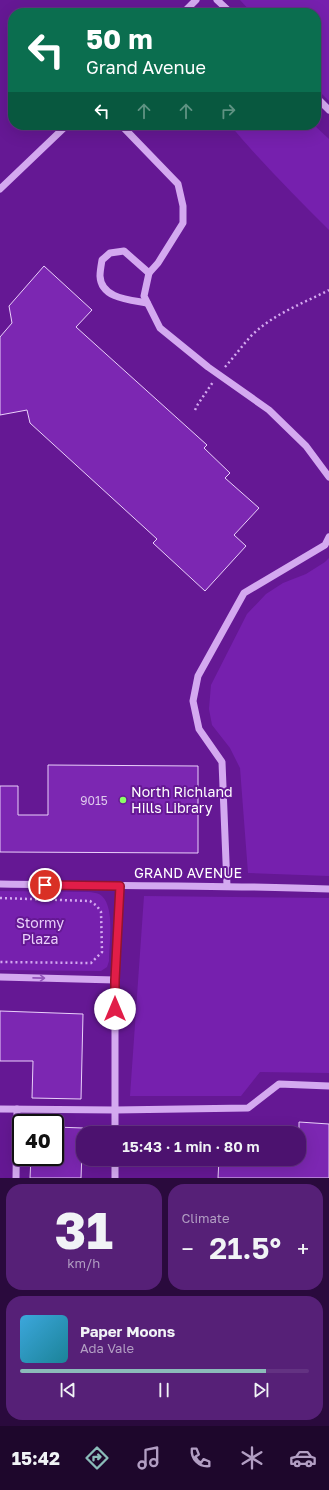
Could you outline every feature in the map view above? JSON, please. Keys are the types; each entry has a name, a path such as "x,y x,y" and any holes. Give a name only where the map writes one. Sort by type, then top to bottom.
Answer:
{"street":[{"path":"217,0 226,8"},
{"path":"321,102 329,110"},
{"path":"0,188 62,130"},
{"path":"126,130 178,184 183,206 183,223 158,262 149,273 144,296 160,328 219,375 269,410 306,446 329,477"},
{"path":"147,303 119,298 105,290 100,277 102,260 110,253 124,251 149,273"},
{"path":"227,886 222,762 199,729 193,701 198,676 244,593 325,545 329,537"},
{"name":"GRAND AVENUE","path":"0,884 256,886 329,889"},
{"path":"115,1126 115,980 120,886"},
{"path":"0,977 115,980"},
{"path":"0,1108 115,1110 248,1108 279,1084 329,1086"},
{"path":"16,1109 16,1178"},
{"path":"115,1166 115,1178"}],"path":[{"path":"195,410 219,375 251,336 278,316 329,290"},
{"path":"0,898 90,901 97,906 101,912 102,952 91,963 0,962"}],"green space":[{"path":"240,0 329,0 329,101 321,93 321,8 247,8"},
{"path":"234,130 319,130 329,139 329,230 266,166"},
{"path":"329,558 329,876 248,873 240,768 230,748 212,725 209,709 211,685 247,614 266,594 283,583 306,574"},
{"name":"Stormy Plaza","path":"0,891 89,892 99,894 108,906 110,915 110,945 107,967 101,971 0,970"},
{"path":"144,896 329,898 329,1073 260,1072 241,1096 130,1096"}],"building":[{"path":"44,266 92,310 76,327 207,445 204,448 230,473 225,478 259,508 234,535 246,546 205,591 153,543 157,539 30,423 27,410 0,415 0,337 12,323 9,306"},
{"name":"North Richland Hills Library","path":"48,765 198,766 198,853 0,852 0,786 18,786 18,815 48,815"},
{"path":"0,1011 83,1014 81,1099 32,1098 33,1061 0,1061"},
{"path":"299,1122 329,1124 329,1178 218,1178 219,1166 306,1166 306,1126 299,1126"},
{"path":"64,1127 76,1128 76,1166 81,1166 81,1178 30,1178 31,1166 64,1166"}],"place":[{"name":"North Richland Hills Library","path":"123,800"}],"route":[{"path":"45,885 120,886 115,1009"}]}
